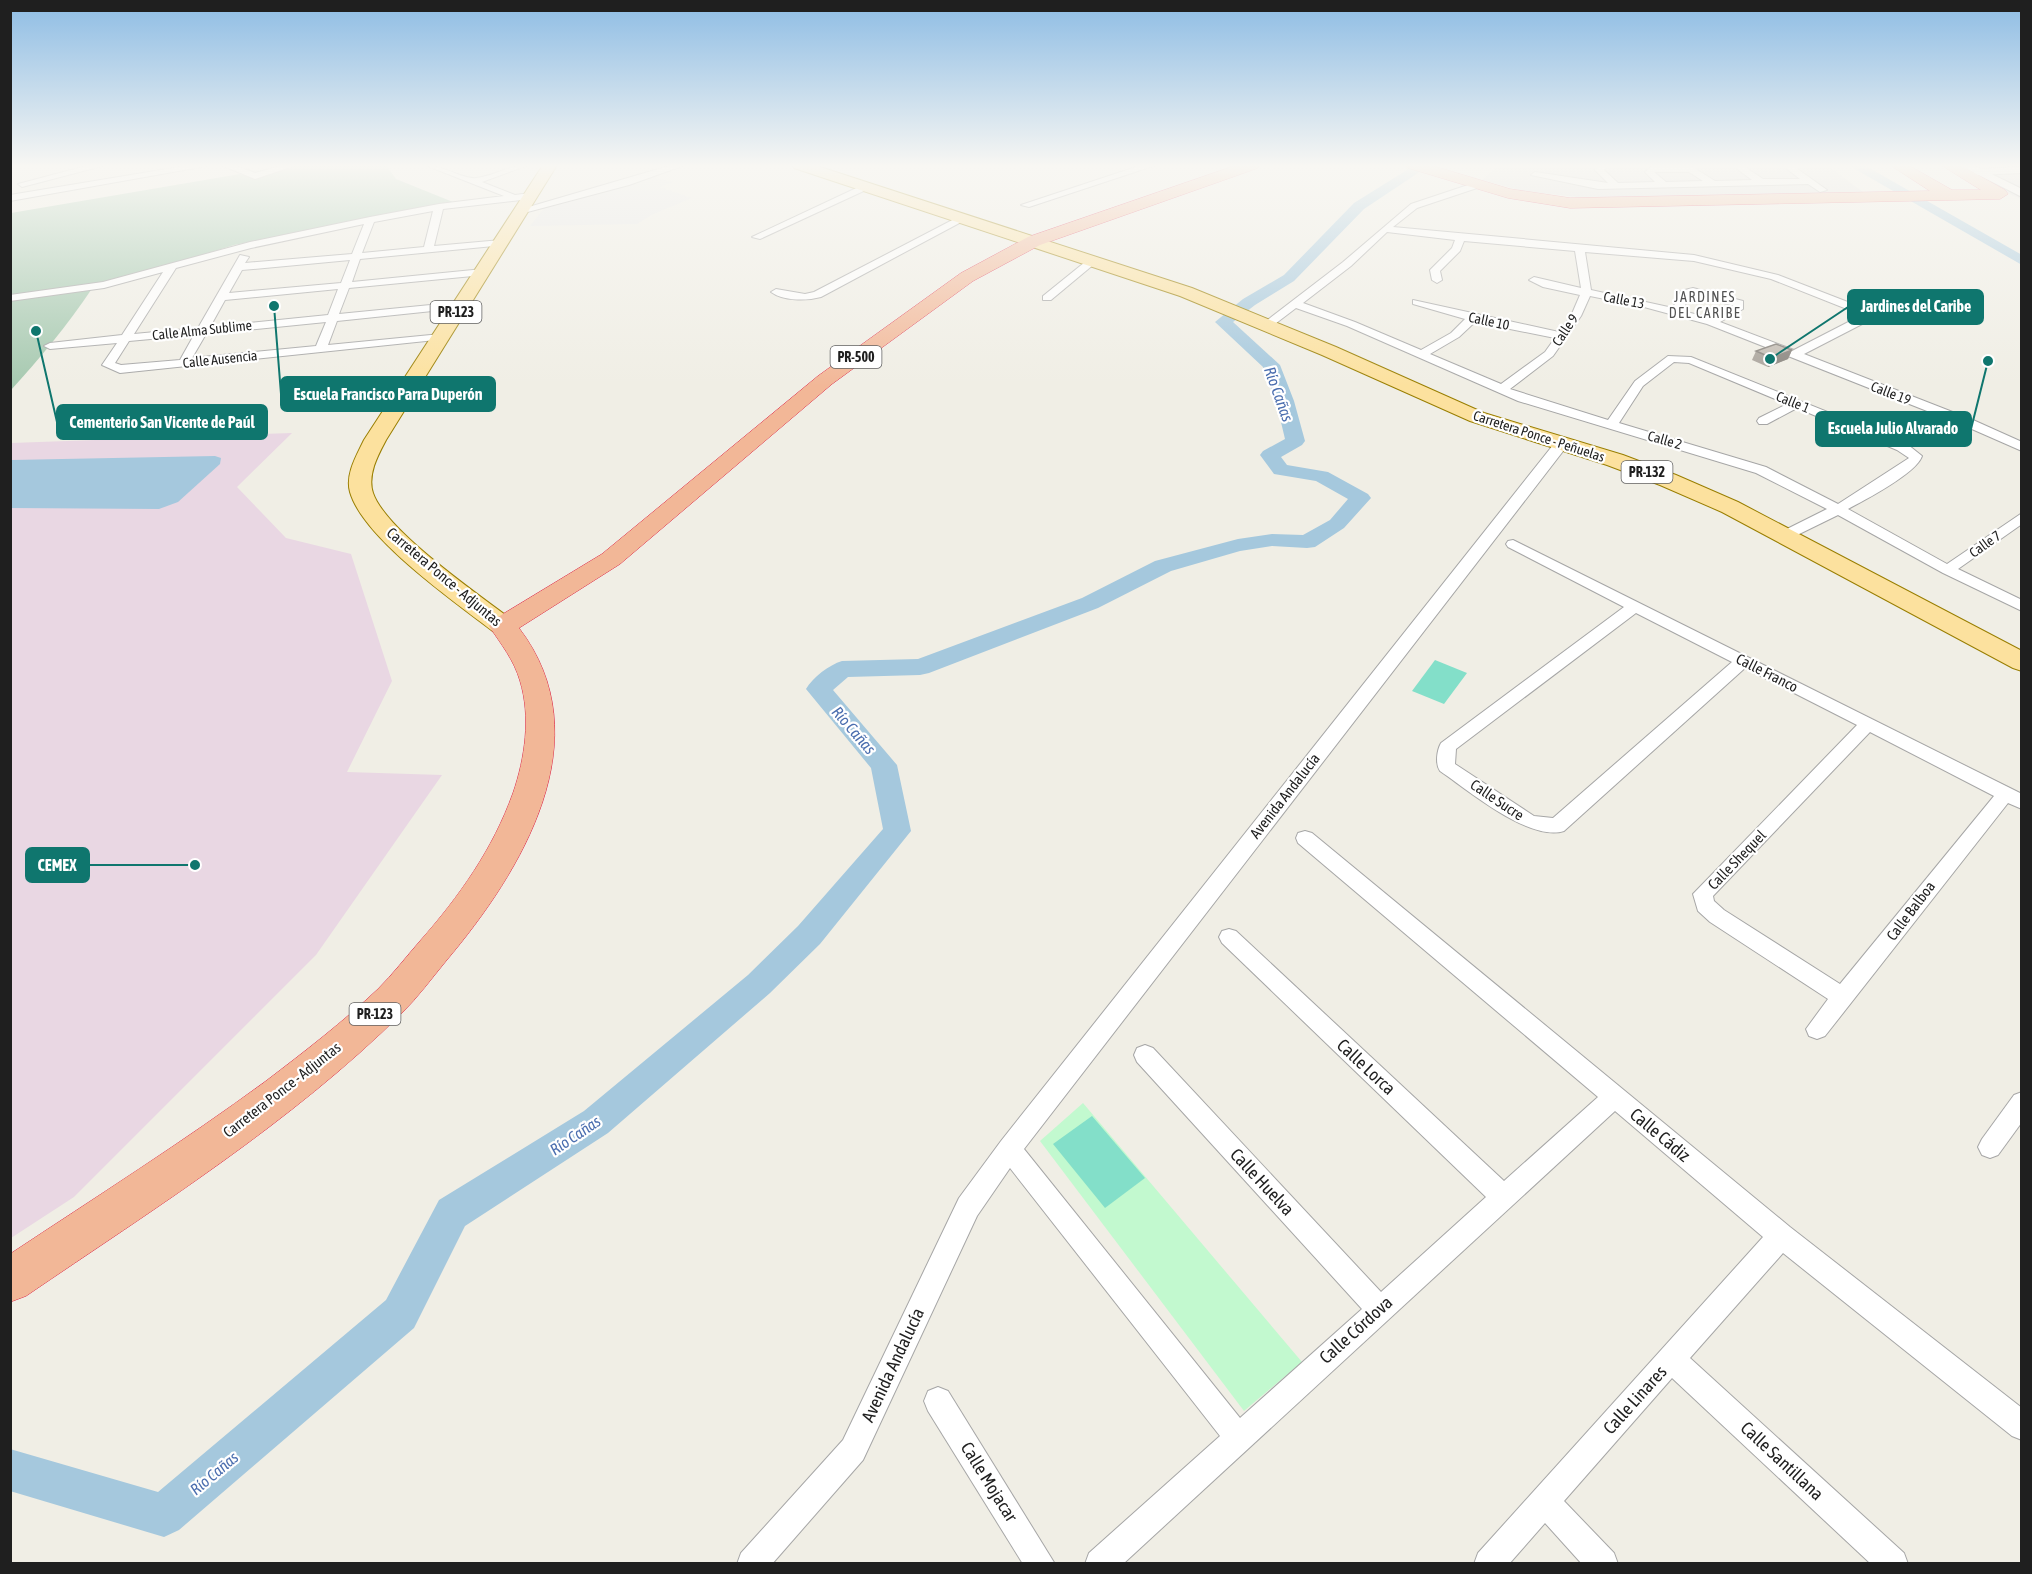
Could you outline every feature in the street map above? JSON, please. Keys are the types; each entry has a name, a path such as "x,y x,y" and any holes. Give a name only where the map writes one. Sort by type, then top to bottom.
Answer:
{"highway":[{"name":"PR-500","path":"503,626 611,559 825,380 967,277 1041,238"},
{"name":"Carretera Ponce - Adjuntas","path":"10,1280 232,1131 288,1089 388,1003 458,924 502,859 526,803 539,757 542,713 536,684 526,658 503,626"}],"main road":[{"name":"PR-123","path":"441,337 503,238"},
{"name":"PR-132","path":"1026,238 1094,260"},
{"name":"Carretera Ponce - Peñuelas","path":"1094,260 1211,302 1477,417 1562,443 1668,480 1730,507 2022,662"},
{"name":"Carretera Ponce - Adjuntas","path":"441,337 375,440 364,461 360,480 366,506 406,548 503,626"}],"street":[{"path":"10,298 104,285 281,238"},
{"path":"321,348 363,238"},
{"path":"428,249 431,238"},
{"path":"777,292 805,297 817,295 923,238"},
{"path":"1262,323 1296,304 1347,264 1375,238"},
{"path":"1437,280 1435,270 1457,249 1460,238"},
{"path":"1465,238 1665,254 1732,265 1774,277 1871,315"},
{"path":"240,267 501,243"},
{"path":"184,363 240,267 250,245"},
{"path":"1579,248 1585,274 1586,293"},
{"path":"1047,298 1094,260"},
{"path":"126,338 171,268"},
{"path":"223,297 483,272"},
{"name":"Calle 13","path":"1534,280 1677,312 1711,322 1794,355"},
{"path":"1677,312 1685,293 1693,291 1739,303 1738,307 1711,322"},
{"name":"Calle 9","path":"1501,390 1548,354 1576,316 1586,293"},
{"name":"Calle 10","path":"1417,302 1473,318 1561,336"},
{"name":"Calle 2","path":"1296,304 1422,354 1501,390 1761,470 1841,510 1948,570 2022,606"},
{"path":"1794,355 1893,304"},
{"name":"Calle Alma Sublime","path":"50,345 460,305"},
{"path":"1422,354 1455,335 1473,318"},
{"name":"Calle Ausencia","path":"126,338 108,365 120,369 441,337"},
{"name":"Calle 19","path":"1794,355 1969,423 2022,447"},
{"name":"Calle 1","path":"1612,424 1639,384 1672,358 1691,360 1902,447 1916,456 1916,460 1883,485 1841,510 1784,536"},
{"path":"1763,421 1796,404"},
{"name":"Avenida Andalucía","path":"752,1563 853,1450 968,1207 1009,1149 1562,443"},
{"name":"Calle 7","path":"1948,570 2022,517"},
{"name":"Calle Franco","path":"1513,544 2013,798"},
{"name":"Calle Sucre","path":"1635,606 1447,747 1446,767 1530,822 1557,826 1743,661"},
{"name":"Calle Shequel","path":"1843,998 1717,916 1705,905 1703,894 1868,724"},
{"name":"Calle Balboa","path":"1817,1029 2013,798"},
{"name":"Calle Cádiz","path":"1305,838 1781,1236 2022,1426"},
{"name":"Calle Lorca","path":"1229,937 1503,1197"},
{"name":"Calle Huelva","path":"1145,1055 1379,1309"},
{"name":"Calle Córdova","path":"1100,1563 1614,1097"},
{"path":"1990,1147 2020,1109"},
{"path":"1009,1149 1238,1437"},
{"name":"Calle Linares","path":"1489,1563 1781,1236"},
{"name":"Calle Santillana","path":"1671,1359 1893,1563"},
{"name":"Calle Mojacar","path":"938,1401 1040,1563"},
{"path":"1545,1501 1603,1563"}],"shaded area":[{"path":"292,433 237,487 286,538 351,554 392,681 347,772 442,775 316,955 74,1197 11,1238 11,443"}],"green space":[{"path":"11,238 267,238 234,245 103,283 11,296"},
{"path":"91,290 53,342 11,390 11,299"},
{"path":"1435,660 1467,673 1444,704 1412,691"},
{"path":"1083,1103 1302,1362 1244,1411 1040,1141"},
{"path":"1092,1116 1145,1178 1105,1208 1053,1144"}],"water":[{"path":"215,456 221,458 220,464 178,502 159,509 11,508 11,460"}],"building":[{"path":"1776,344 1792,350 1772,358 1756,351"}],"waterway":[{"name":"Río Cañas","path":"10,1470 164,1515 400,1314 452,1213 596,1122 759,984 809,935 897,831 884,765 818,689 842,669 920,667 1090,603 1163,566 1238,545 1272,540 1307,542 1337,524 1361,498 1321,476 1281,470 1270,455 1295,441 1285,401 1271,365 1223,322 1249,302 1289,278 1327,238"},
{"path":"1983,238 2022,261"}],"place":[{"name":"Escuela Francisco Parra Duperón","path":"274,306"},
{"name":"Cementerio San Vicente de Paúl","path":"36,331"},
{"name":"Jardines del Caribe","path":"1770,359"},
{"name":"Escuela Julio Alvarado","path":"1988,361"},
{"name":"CEMEX","path":"195,865"}],"district":[{"name":"JARDINES DEL CARIBE","path":"1705,306"}]}
